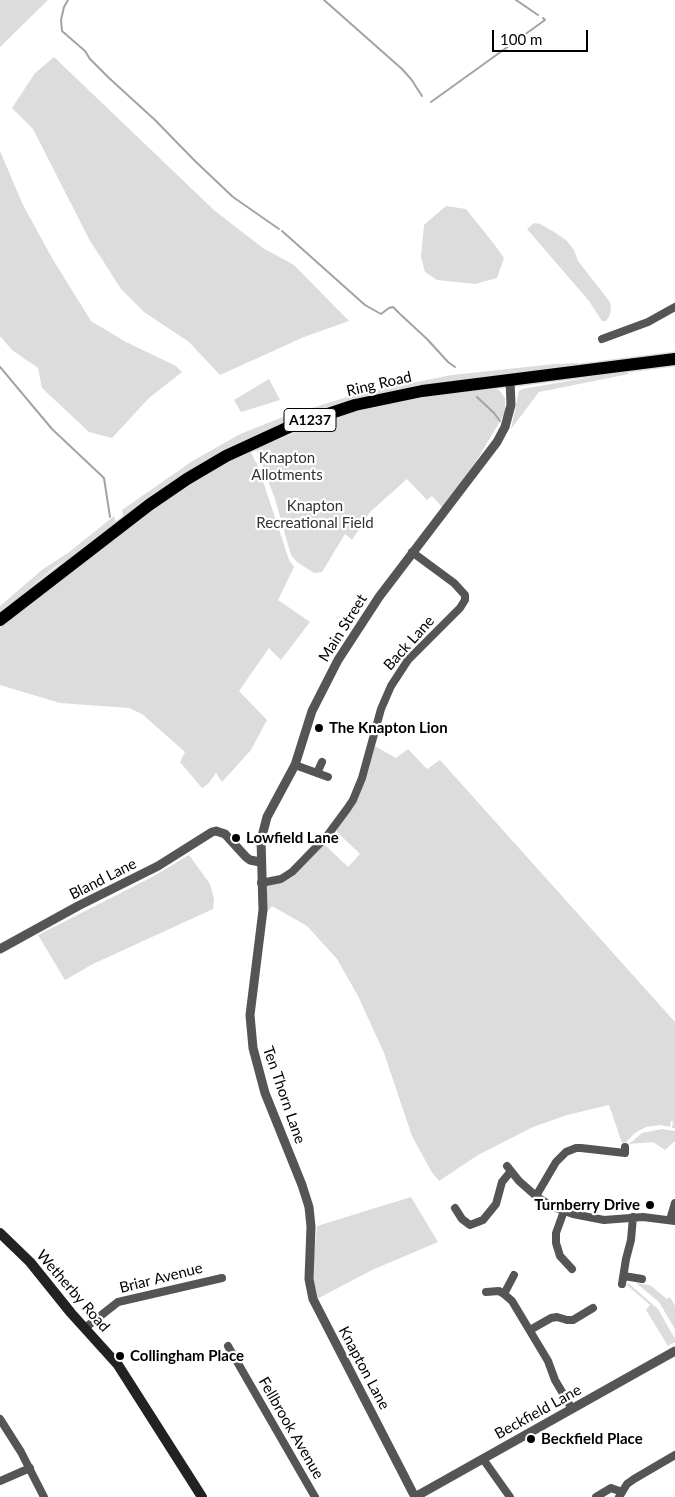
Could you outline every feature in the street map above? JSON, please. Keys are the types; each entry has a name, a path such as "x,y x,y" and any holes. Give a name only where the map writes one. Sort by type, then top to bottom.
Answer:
{"highway":[{"name":"Ring Road","path":"0,620 149,504 226,456 289,428 355,405 422,391 675,359"}],"main road":[{"name":"Wetherby Road","path":"0,1233 30,1262 123,1372 202,1497"}],"street":[{"path":"602,339 648,322 675,307"},
{"name":"Main Street","path":"262,919 260,862 264,823 295,765 312,711 325,683 369,611 506,428 510,412 510,380"},
{"name":"Back Lane","path":"261,883 281,879 292,872 320,843 347,809 362,778 381,710 390,686 408,660 466,600 465,595 454,583 412,552"},
{"path":"317,773 322,762"},
{"path":"295,765 328,777"},
{"name":"Bland Lane","path":"0,949 158,866 207,834 216,831 222,832 228,836 246,858 260,862"},
{"name":"Ten Thorn Lane","path":"262,919 251,1004 251,1037 266,1093 306,1198 311,1227 310,1247"},
{"path":"536,1196 559,1158 571,1149 581,1148 625,1153"},
{"path":"456,1208 469,1227 483,1220 496,1204 502,1182 509,1169 536,1196 564,1212 583,1217 604,1220 633,1218 672,1220 675,1203"},
{"path":"564,1212 556,1233 556,1243 560,1256 568,1260 572,1270"},
{"path":"633,1218 631,1240 624,1265 623,1280 642,1279"},
{"name":"Knapton Lane","path":"310,1247 309,1279 313,1299 415,1497"},
{"path":"504,1294 514,1275"},
{"name":"Briar Avenue","path":"85,1328 118,1302 222,1278"},
{"path":"486,1292 499,1291 512,1301 548,1361 555,1380 572,1409"},
{"path":"530,1330 551,1318 557,1317 573,1320 593,1308"},
{"name":"Fellbrook Avenue","path":"228,1346 316,1497"},
{"name":"Beckfield Lane","path":"415,1497 675,1351"},
{"path":"0,1419 30,1468 44,1497"},
{"path":"596,1497 611,1488 620,1494 627,1484 634,1479 675,1455"},
{"path":"483,1459 510,1497"},
{"path":"0,1481 30,1468"}],"green space":[{"path":"0,0 48,0 0,47"},
{"path":"54,57 215,211 263,248 294,265 349,321 304,337 220,375 189,342 144,312 121,289 89,239 33,129 12,108 35,73"},
{"path":"0,151 23,205 52,258 91,321 126,342 176,366 182,372 149,398 112,438 89,432 42,388 38,368 12,350 0,336"},
{"path":"446,206 466,209 504,258 497,278 475,284 437,280 425,272 421,257 424,225"},
{"path":"534,223 540,224 566,240 574,250 578,261 610,302 611,310 606,321 602,321 589,301 527,229"},
{"path":"578,363 576,368 324,410 126,516 123,515 122,510 191,462 240,434 283,417 360,393 452,375"},
{"path":"626,371 629,374 539,392 511,429 519,391 522,389"},
{"path":"269,379 280,400 241,412 234,400"},
{"path":"494,388 500,391 505,398 505,413 475,463 443,508 432,496 427,500 407,479 370,512 352,540 345,534 322,572 314,573 297,562 291,555 275,499 256,449 334,417 377,405"},
{"path":"250,451 258,466 289,560 294,567 278,600 310,622 281,660 269,648 239,691 267,720 251,750 222,782 216,773 208,784 202,788 180,762 185,752 142,714 129,708 60,703 0,685 0,628 24,607 135,521 185,487 232,459"},
{"path":"114,516 116,523 72,557 56,566 0,613 0,606 43,569 68,553"},
{"path":"375,746 396,758 408,749 427,769 440,760 675,1022 675,1128 672,1128 673,1121 671,1121 670,1127 660,1125 646,1127 622,1143 609,1105 567,1115 533,1127 478,1155 439,1181 431,1171 412,1136 384,1053 358,996 337,959 307,926 272,906 267,912 267,886 292,877 324,844 348,867 360,854 337,832 337,829 357,800"},
{"path":"189,855 210,884 214,899 213,909 93,964 65,980 38,935 152,877"},
{"path":"662,1129 675,1131 675,1141 665,1150 653,1142 629,1144 642,1133"},
{"path":"411,1197 438,1242 372,1270 317,1299 313,1286 313,1266 317,1226"},
{"path":"628,1283 658,1309 675,1342 668,1346 646,1310 650,1305 627,1285"},
{"path":"636,1283 650,1285 667,1299 670,1297 675,1306 675,1329 659,1302"}],"waterway":[{"path":"68,0 61,20 62,31 85,51 90,59 109,78 155,120 233,197 279,229"},
{"path":"324,0 402,69 422,96"},
{"path":"516,0 538,15"},
{"path":"431,102 545,20 543,18"},
{"path":"282,231 365,305 381,314 393,307 399,313"},
{"path":"400,314 455,367"},
{"path":"0,367 52,429 104,478 110,517"},
{"path":"477,397 500,421"}],"place":[{"name":"The Knapton Lion","path":"319,728"},
{"name":"Lowfield Lane","path":"236,838"},
{"name":"Turnberry Drive","path":"650,1205"},
{"name":"Collingham Place","path":"120,1356"},
{"name":"Beckfield Place","path":"531,1439"}],"park label":[{"name":"Knapton Allotments","path":"287,466"},
{"name":"Knapton Recreational Field","path":"315,514"}]}
